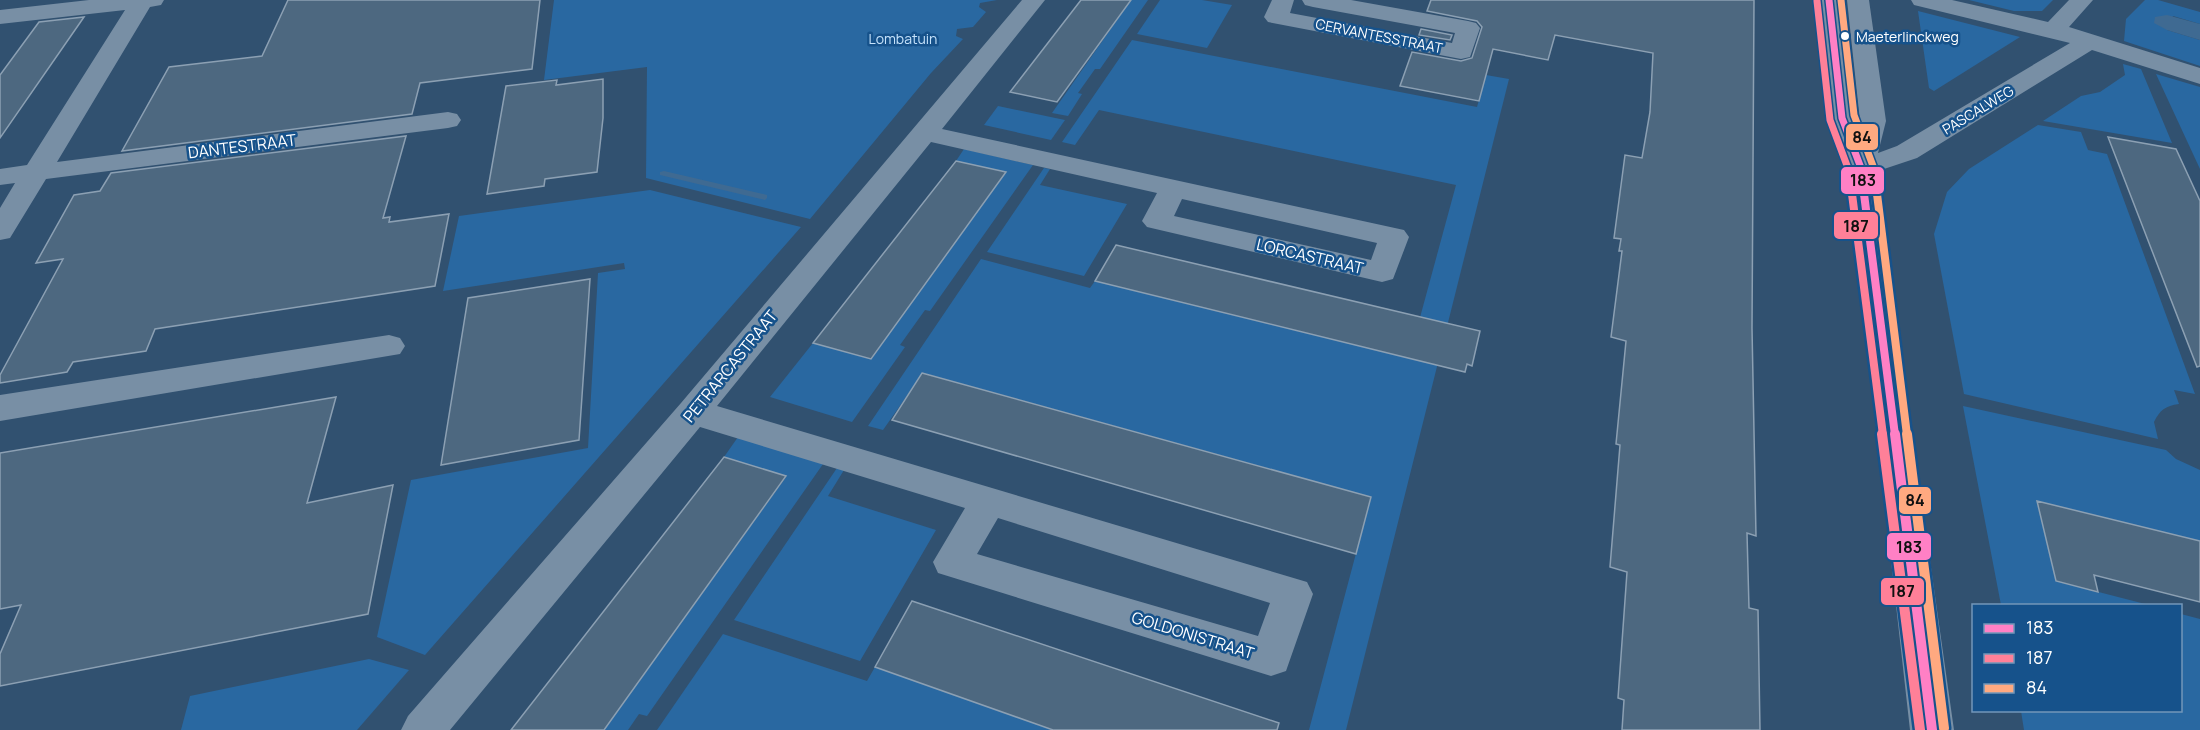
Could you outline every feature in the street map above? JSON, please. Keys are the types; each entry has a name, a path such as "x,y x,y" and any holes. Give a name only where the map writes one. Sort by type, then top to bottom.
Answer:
{"street":[{"name":"PETRARCASTRAAT","path":"423,730 693,412 1034,0"},
{"name":"CERVANTESSTRAAT","path":"1283,0 1276,17 1461,52 1468,28 1313,0"},
{"path":"1829,0 1842,118 1861,168 1932,730"},
{"path":"1858,0 1873,121 1861,168"},
{"path":"1922,0 2053,30 2200,76"},
{"path":"2053,30 2082,0"},
{"path":"0,17 148,1"},
{"path":"0,231 148,1"},
{"name":"PASCALWEG","path":"1861,168 1907,152 2090,41"},
{"name":"DANTESTRAAT","path":"0,177 447,120"},
{"name":"LORCASTRAAT","path":"925,133 1174,187 1394,237 1382,272 1157,221 1174,187"},
{"path":"0,408 389,346"},
{"name":"GOLDONISTRAAT","path":"693,412 989,501 1293,594 1271,658 952,562 989,501"}],"green space":[{"name":"Lombatuin","path":"554,0 997,0 980,3 979,7 986,12 973,27 957,29 956,36 963,39 931,73 810,219 646,178 647,67 544,80"},
{"path":"1131,0 1148,0 1100,69 1095,69 1078,93 1082,94 1068,116 1052,113"},
{"path":"1160,0 1202,0 1232,5 1207,48 1137,34"},
{"path":"1969,0 2053,0 2042,11 2014,11"},
{"path":"2145,0 2158,0 2200,12 2200,24 2173,16 2167,30 2200,40 2200,66 2124,41 2126,19"},
{"path":"1918,11 2020,37 1934,91 1929,88"},
{"path":"1132,40 1477,107 1486,75 1509,79 1346,730 1309,730 1371,497 923,373 883,430 868,426 981,259 1090,288 1095,281 1409,358 1456,185 1099,110 1075,145 1062,142"},
{"path":"2123,64 2141,69 2172,143 2043,121 2081,96 2100,92 2125,75"},
{"path":"2156,74 2200,87 2200,169"},
{"path":"998,106 1065,120 1051,140 984,125"},
{"path":"2038,125 2081,132 2088,150 2107,154 2195,394 2174,390 2179,404 2167,407 2156,418 2154,422 2158,439 1964,394 1934,234 1947,192 1969,169"},
{"path":"964,149 1033,165 930,311 925,310 900,345 905,347 852,422 770,397 813,343 871,359 1005,172 956,161"},
{"path":"1044,168 1050,169 1040,185 1127,204 1084,276 987,252"},
{"path":"650,190 801,227 425,655 377,637 411,480 588,448 598,273 625,269 624,263 443,291 459,216"},
{"path":"1963,406 2166,450 2176,459 2200,470 2200,541 2037,502 2056,581 2145,604 2001,604"},
{"path":"738,437 823,464 647,716 639,714 628,730 604,730 786,477 724,457"},
{"path":"837,468 844,470 828,496 936,530 860,661 734,620"},
{"path":"2182,614 2200,619 2200,730 2024,730 2021,712 2182,712"},
{"path":"723,634 867,681 875,667 1053,730 657,730"},
{"path":"369,659 409,670 357,730 181,730 190,696"}],"shaded area":[{"path":"2167,15 2200,24 2200,40 2167,30 2154,23 2155,17"},
{"path":"664,171 767,195 767,198 765,200 660,175 660,172"}],"building":[{"path":"288,0 540,0 532,69 420,83 412,114 122,151 169,67 262,56"},
{"path":"1081,0 1131,0 1057,102 1010,92"},
{"path":"1431,0 1754,0 1752,328 1756,536 1747,533 1749,608 1758,610 1760,730 1622,730 1624,700 1618,698 1627,572 1610,567 1620,445 1616,444 1626,341 1611,337 1622,251 1619,251 1621,239 1614,238 1625,155 1642,158 1650,112 1653,53 1555,35 1548,60 1493,49 1479,101 1400,86 1412,52 1461,61 1472,58 1482,27 1477,21 1427,11"},
{"path":"84,17 0,138 0,75 39,22"},
{"path":"1421,29 1452,35 1450,40 1419,35"},
{"path":"603,79 603,118 597,172 545,179 544,186 487,194 506,86 557,80 556,85"},
{"path":"406,136 383,218 390,217 389,222 449,214 435,286 155,329 146,351 73,362 67,372 0,383 0,375 63,259 36,263 74,195 100,191 111,173"},
{"path":"2108,137 2176,149 2200,201 2200,366 2197,367"},
{"path":"956,161 1006,172 871,359 813,343"},
{"path":"1116,245 1480,331 1472,366 1467,364 1465,372 1095,281"},
{"path":"590,279 579,440 441,465 468,298"},
{"path":"922,373 1371,497 1356,554 892,420"},
{"path":"336,397 307,503 393,485 368,614 0,686 0,654 21,605 0,609 0,453"},
{"path":"724,457 786,476 604,730 511,730"},
{"path":"2037,501 2200,541 2200,602 2094,575 2098,592 2056,581"},
{"path":"912,601 1279,723 1277,730 1053,730 875,667"}],"transit line":[{"name":"183","path":"1829,0 1842,118 1861,168 1932,730"},
{"name":"84","path":"1841,0 1854,115 1873,166 1944,728"},
{"name":"187","path":"1817,1 1830,120 1849,171 1920,730"}],"place":[{"name":"Maeterlinckweg","path":"1845,36"}]}
